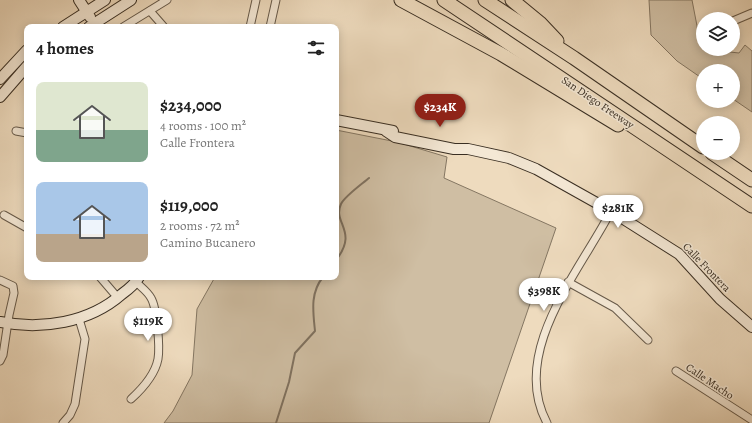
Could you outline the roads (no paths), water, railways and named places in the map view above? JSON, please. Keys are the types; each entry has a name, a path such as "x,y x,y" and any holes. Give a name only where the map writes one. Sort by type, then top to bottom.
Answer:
{"highway":[{"path":"401,0 501,54 581,104 715,181"},
{"name":"San Diego Freeway","path":"444,0 752,206"},
{"name":"San Diego Freeway","path":"485,0 574,58 696,142"},
{"path":"512,0 540,23 574,58"},
{"path":"722,160 752,180"}],"street":[{"path":"79,0 87,11 93,24"},
{"path":"68,24 105,0"},
{"path":"97,24 131,0"},
{"path":"128,24 167,0"},
{"path":"251,24 256,0"},
{"path":"271,24 276,0"},
{"path":"150,11 161,24"},
{"path":"740,18 752,13"},
{"path":"1,76 24,53"},
{"path":"0,97 24,69"},
{"name":"Calle Frontera","path":"339,121 386,131 402,131 462,144 468,149 509,158 536,169 611,211 680,254 720,299 752,327"},
{"path":"16,131 24,132"},
{"path":"547,423 542,415 538,396 537,374 542,338 568,282 611,211"},
{"path":"4,215 24,226"},
{"path":"0,280 13,286 14,293 4,323 3,355 0,361"},
{"path":"103,280 118,298"},
{"path":"4,323 61,323 79,319 107,307 138,280 151,298 154,308 157,322 158,359 142,389 131,399"},
{"path":"568,282 615,308 648,340"},
{"path":"63,423 70,415 75,404 85,339 79,319"},
{"name":"Calle Macho","path":"676,372 752,420"}],"waterway":[{"path":"339,211 343,201 369,178"},
{"path":"339,211 344,228 345,242 339,255"},
{"path":"276,423 289,382 295,353 315,331 313,302 316,289 321,280"}]}
